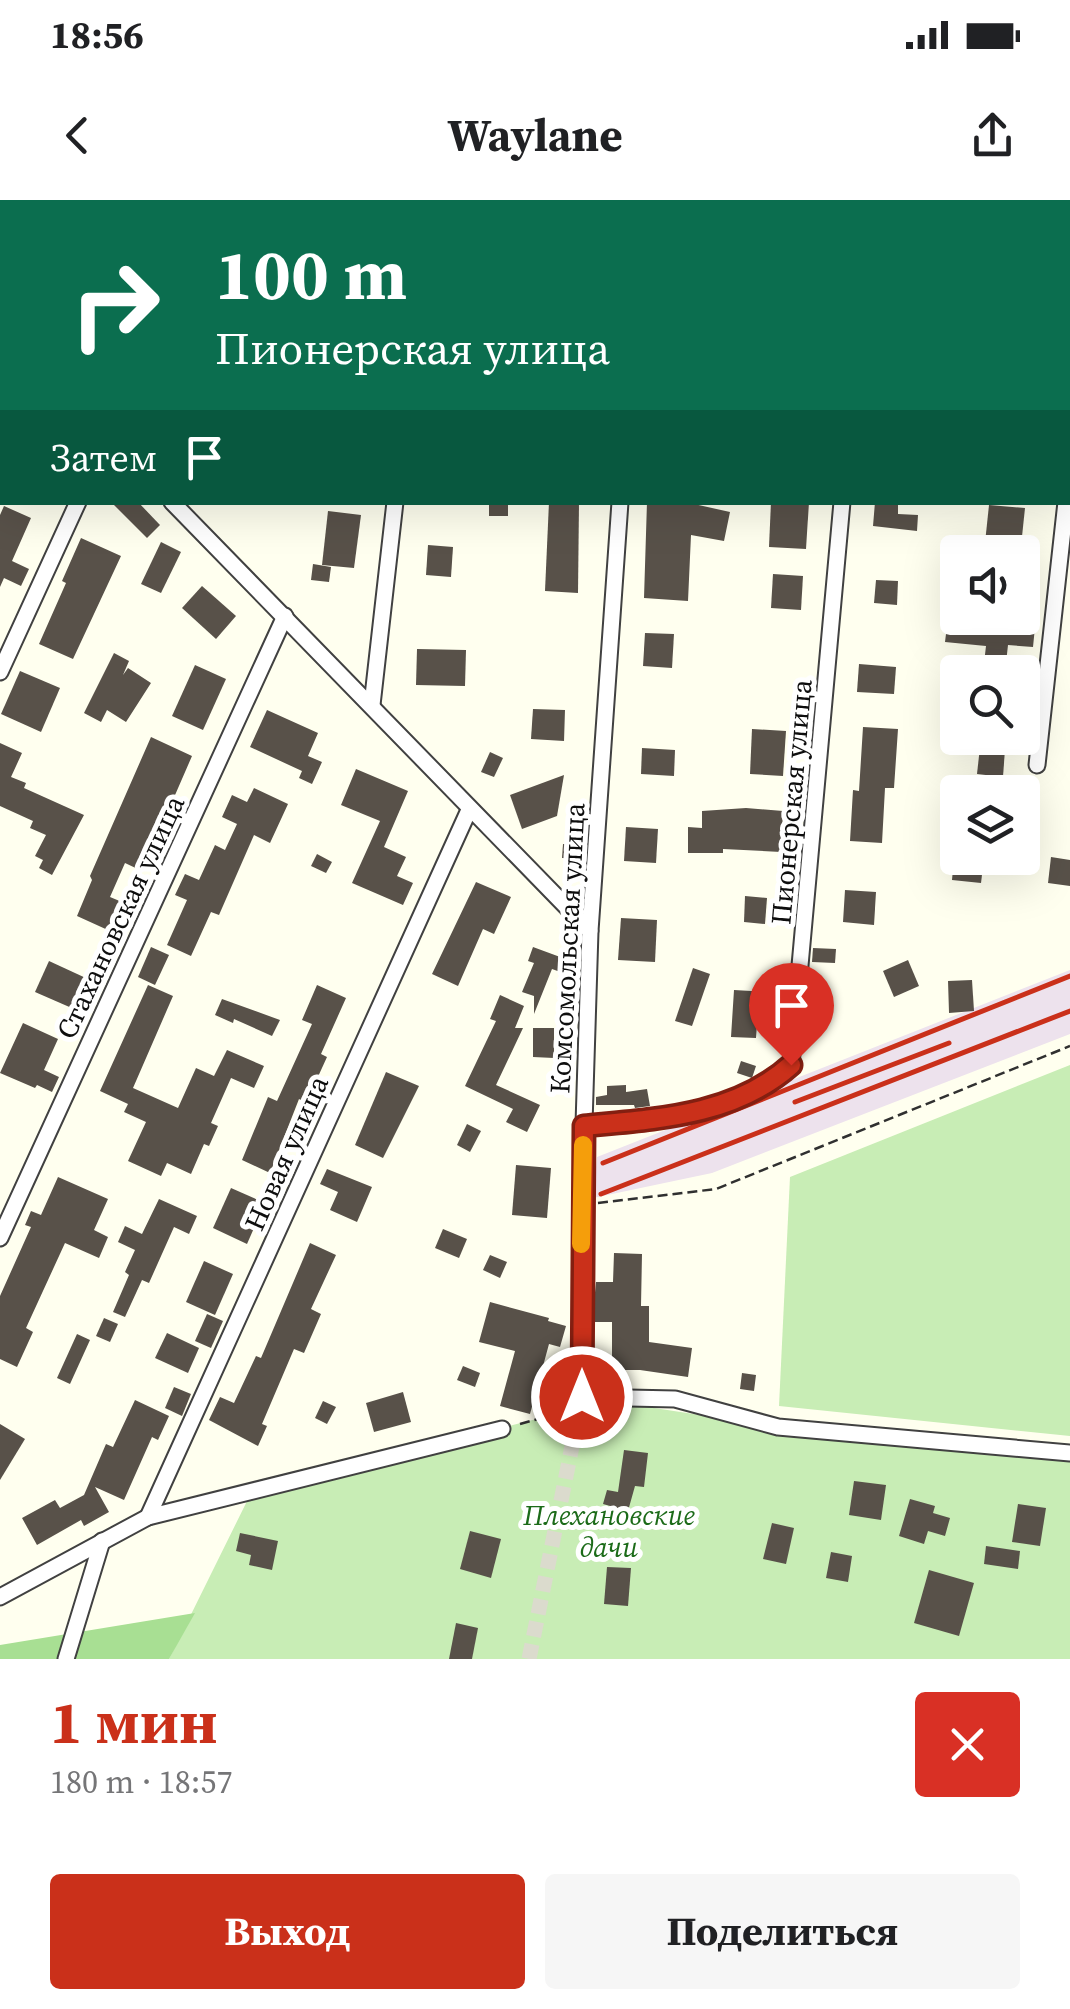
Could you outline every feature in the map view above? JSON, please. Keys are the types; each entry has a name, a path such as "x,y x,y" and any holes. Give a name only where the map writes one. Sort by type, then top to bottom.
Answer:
{"street":[{"path":"0,672 77,505"},
{"path":"175,505 590,931"},
{"path":"372,705 394,505"},
{"name":"Комсомольская улица","path":"582,1397 581,1205 590,931 620,505"},
{"name":"Пионерская улица","path":"584,1126 688,1116 768,1085 791,1065 842,505"},
{"path":"1037,765 1066,505"},
{"name":"Стахановская улица","path":"0,1238 285,616"},
{"name":"Новая улица","path":"148,1517 469,810"},
{"path":"582,1397 675,1399 778,1427 1070,1453"},
{"path":"0,1597 148,1517 502,1429"},
{"path":"66,1659 102,1540"}],"path":[{"path":"581,1205 716,1188 1070,1046"},
{"path":"502,1429 556,1414 582,1397"}],"shaded area":[{"path":"1070,970 1070,1034 712,1173 593,1198 597,1157"}],"green space":[{"path":"1070,1065 1070,1436 779,1406 790,1177"},
{"name":"Плехановские дачи","path":"582,1397 778,1427 1070,1453 1070,1659 169,1659 252,1491 556,1414"},
{"path":"195,1613 169,1659 0,1659 0,1645"}],"building":[{"path":"114,505 141,505 160,525 147,538"},
{"path":"489,505 508,505 508,516 489,516"},
{"path":"549,505 579,505 578,593 545,591"},
{"path":"647,505 698,505 730,512 724,541 691,535 688,601 644,598"},
{"path":"771,505 809,505 806,549 769,547"},
{"path":"875,505 898,505 898,514 918,515 917,531 873,526"},
{"path":"989,505 1025,508 1022,535 986,535"},
{"path":"4,506 31,518 12,561 29,569 21,586 4,578 0,587 0,515"},
{"path":"328,511 361,515 354,568 322,565"},
{"path":"81,538 121,556 73,659 39,644"},
{"path":"161,542 181,552 161,593 141,584"},
{"path":"428,545 453,547 451,577 426,575"},
{"path":"313,564 331,567 329,582 311,580"},
{"path":"773,574 803,576 801,610 771,608"},
{"path":"876,580 898,581 897,605 874,603"},
{"path":"202,586 236,616 216,639 182,608"},
{"path":"645,633 674,634 672,668 643,666"},
{"path":"946,635 1034,635 1033,647 1008,645 1007,655 985,655 986,646 945,642"},
{"path":"417,649 466,650 465,686 416,685"},
{"path":"114,653 129,661 123,675 128,668 151,683 126,722 107,710 101,722 84,713"},
{"path":"859,664 896,667 894,694 857,692"},
{"path":"195,665 226,679 203,730 172,716"},
{"path":"20,671 60,688 41,732 1,714"},
{"path":"533,709 565,710 564,741 531,739"},
{"path":"267,710 318,733 308,756 322,762 312,784 299,778 302,771 250,747"},
{"path":"863,727 898,729 894,788 885,788 882,843 850,841 853,790 859,791"},
{"path":"752,729 786,731 783,776 750,774"},
{"path":"151,737 192,756 142,871 125,863 110,897 122,902 110,931 77,916 92,880 90,876"},
{"path":"0,743 22,753 11,777 26,783 24,788 84,815 52,875 39,868 43,860 35,856 46,835 30,828 33,821 0,806"},
{"path":"642,748 675,750 674,776 641,774"},
{"path":"490,752 503,758 494,777 481,772"},
{"path":"979,755 1005,755 1003,775 977,774"},
{"path":"356,769 408,791 384,847 406,857 397,876 413,883 403,905 352,883 380,821 341,805"},
{"path":"564,775 557,816 522,829 510,795"},
{"path":"254,788 288,804 270,843 254,835 219,915 211,912 191,956 167,945 187,900 175,895 185,874 199,880 215,845 225,850 237,824 222,817 232,795 247,802"},
{"path":"702,811 783,811 781,852 723,849 723,853 688,853 688,827 702,828"},
{"path":"626,827 658,829 656,863 624,861"},
{"path":"563,844 581,845 580,859 562,858"},
{"path":"317,854 332,862 326,873 311,866"},
{"path":"1051,857 1070,860 1070,886 1048,883"},
{"path":"952,875 982,875 981,883 952,880"},
{"path":"476,882 511,897 494,934 483,929 458,986 432,974"},
{"path":"845,890 876,892 874,925 843,922"},
{"path":"745,896 767,898 765,924 744,922"},
{"path":"621,918 657,920 655,962 618,960"},
{"path":"151,947 169,955 155,985 138,977"},
{"path":"533,947 571,961 566,974 552,969 534,1014 534,996 522,992 534,963 528,961"},
{"path":"813,948 836,949 835,963 812,962"},
{"path":"908,960 919,986 894,997 883,971"},
{"path":"49,961 88,979 74,1009 35,992"},
{"path":"693,968 710,974 692,1026 675,1021"},
{"path":"972,980 974,1011 949,1013 948,981"},
{"path":"148,985 173,996 133,1088 178,1108 196,1068 214,1076 227,1050 264,1066 254,1088 231,1078 211,1123 218,1126 209,1146 204,1144 191,1174 167,1163 161,1176 128,1161 146,1122 124,1112 128,1104 100,1091"},
{"path":"317,985 346,998 321,1054 327,1057 306,1103 299,1099 270,1173 242,1160 268,1097 277,1101 312,1024 302,1020"},
{"path":"734,990 769,992 768,1011 758,1010 756,1038 731,1037"},
{"path":"500,995 524,1006 515,1028 523,1028 496,1085 540,1105 527,1132 506,1122 513,1109 465,1086 496,1021 490,1019"},
{"path":"222,999 280,1020 272,1036 215,1015"},
{"path":"23,1023 58,1039 44,1070 59,1077 52,1092 0,1073"},
{"path":"533,1028 554,1028 554,1058 533,1057"},
{"path":"741,1061 756,1066 752,1078 737,1073"},
{"path":"386,1072 419,1086 383,1158 355,1145"},
{"path":"626,1085 626,1092 647,1089 650,1106 596,1105 596,1097 607,1095 607,1086"},
{"path":"467,1124 481,1131 470,1152 457,1145"},
{"path":"516,1165 551,1168 547,1218 512,1215"},
{"path":"327,1169 372,1187 357,1222 330,1210 338,1192 320,1184"},
{"path":"58,1177 108,1199 94,1230 108,1237 99,1258 65,1243 26,1328 33,1332 17,1367 0,1359 0,1296 31,1227 25,1225 31,1211 41,1215"},
{"path":"231,1188 265,1203 247,1244 213,1228"},
{"path":"159,1199 197,1216 189,1234 174,1227 149,1283 142,1280 125,1317 113,1312 135,1250 118,1242 125,1226 142,1234"},
{"path":"443,1229 467,1239 459,1258 435,1248"},
{"path":"310,1243 336,1255 311,1309 321,1314 304,1353 294,1349 262,1424 267,1426 258,1446 209,1420 220,1397 234,1403 256,1356 261,1358"},
{"path":"614,1253 642,1254 641,1306 649,1306 649,1342 692,1348 688,1377 612,1370 612,1322 594,1322 594,1303 596,1282 613,1282"},
{"path":"490,1255 507,1262 500,1278 483,1270"},
{"path":"204,1261 233,1274 215,1315 186,1302"},
{"path":"490,1302 566,1326 560,1347 549,1344 530,1414 500,1406 515,1351 479,1342"},
{"path":"207,1314 223,1321 211,1348 195,1341"},
{"path":"104,1318 118,1324 110,1342 96,1336"},
{"path":"167,1333 199,1348 188,1373 155,1358"},
{"path":"77,1334 90,1340 70,1384 57,1378"},
{"path":"463,1366 480,1373 475,1387 457,1380"},
{"path":"742,1373 756,1375 754,1391 740,1389"},
{"path":"174,1387 191,1394 182,1416 165,1408"},
{"path":"403,1392 411,1422 374,1432 366,1403"},
{"path":"135,1400 169,1416 158,1440 152,1437 124,1500 95,1487 109,1512 84,1526 81,1520 37,1545 22,1518 55,1500 60,1508 84,1495 106,1444 113,1447"},
{"path":"323,1401 336,1407 327,1424 315,1418"},
{"path":"0,1424 25,1439 0,1480"},
{"path":"624,1450 648,1453 644,1487 635,1486 628,1511 603,1504 607,1490 618,1492"},
{"path":"854,1481 886,1485 881,1520 849,1515"},
{"path":"910,1499 935,1506 933,1513 950,1518 945,1536 928,1531 924,1544 899,1536"},
{"path":"1018,1504 1046,1508 1040,1546 1012,1542"},
{"path":"772,1523 794,1528 786,1564 763,1559"},
{"path":"470,1531 501,1539 491,1578 460,1569"},
{"path":"240,1533 278,1541 272,1570 249,1565 251,1555 236,1551"},
{"path":"986,1546 1020,1551 1018,1569 984,1564"},
{"path":"831,1552 852,1556 848,1582 826,1578"},
{"path":"607,1567 631,1568 628,1606 604,1604"},
{"path":"929,1570 974,1583 959,1636 914,1623"},
{"path":"456,1623 478,1628 472,1659 449,1659"}],"tunnel":[{"path":"529,1659 582,1397"}],"railway":[{"path":"603,1163 1070,976"},
{"path":"601,1194 1070,1011"},
{"path":"795,1102 949,1043"}],"slow traffic":[{"path":"581,1244 583,1145"}],"route":[{"path":"582,1397 580,1221 584,1126 688,1116 768,1085 791,1065"}]}
